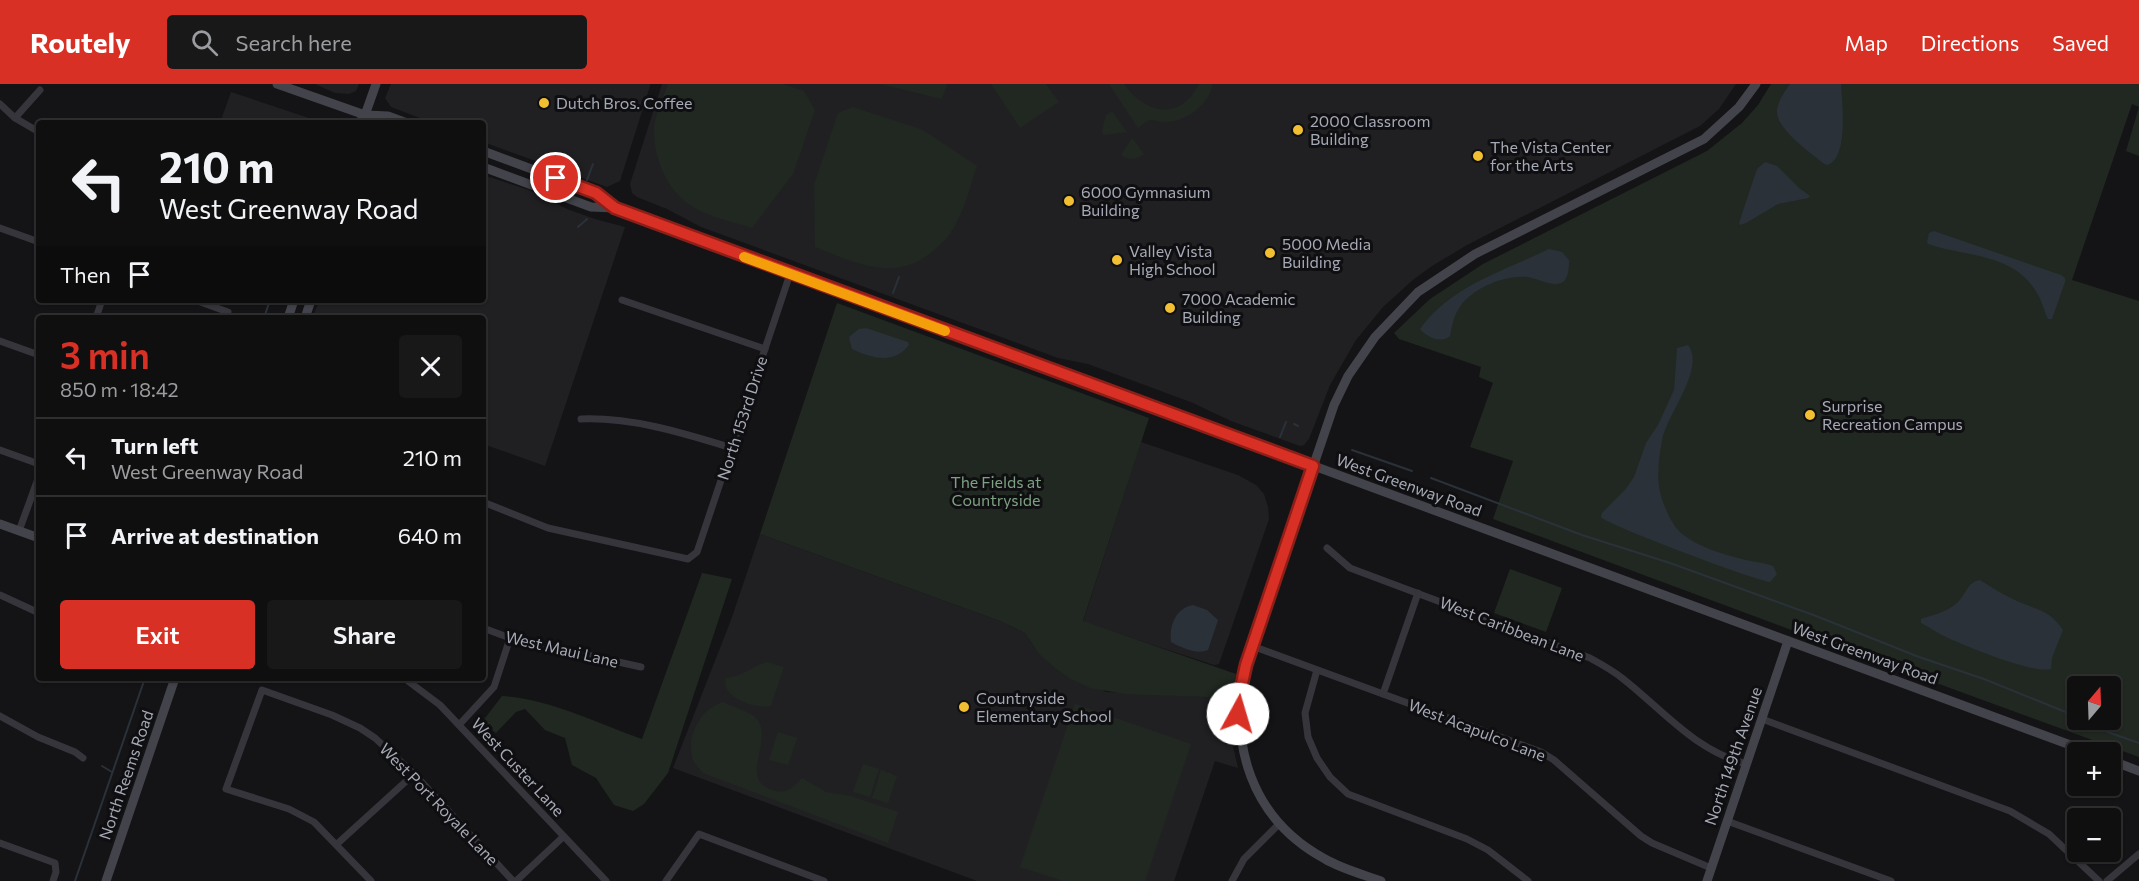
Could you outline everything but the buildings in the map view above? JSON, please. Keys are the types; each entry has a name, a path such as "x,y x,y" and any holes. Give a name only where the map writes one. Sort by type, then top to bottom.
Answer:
{"main road":[{"path":"277,84 363,120 388,116 399,120"},
{"path":"363,120 376,84"},
{"path":"1381,881 1327,861 1307,848 1280,824 1265,804 1252,779 1244,758 1240,737 1238,714 1241,688 1252,646 1334,405 1348,376 1375,337 1416,293 1475,255 1704,138 1739,107 1756,84"},
{"name":"West Greenway Road","path":"486,152 596,193 615,208 790,274 2067,744"},
{"name":"West Greenway Road","path":"486,167 591,207 615,208"},
{"path":"0,524 36,537"},
{"name":"North 149th Avenue","path":"1707,881 1788,641"},
{"name":"North Reems Road","path":"106,881 174,681"},
{"path":"2121,764 2139,771"}],"street":[{"path":"15,118 40,90"},
{"path":"0,104 15,118 36,130"},
{"path":"0,228 36,241"},
{"name":"North 153rd Drive","path":"486,503 548,528 688,559 697,552 790,274"},
{"path":"622,300 765,349"},
{"path":"201,303 227,315"},
{"path":"0,341 36,354"},
{"path":"581,419 598,419 673,429 732,448"},
{"path":"0,450 36,463"},
{"path":"19,531 36,484"},
{"name":"West Caribbean Lane","path":"1327,548 1350,568 1590,658 1620,676 1693,739 1717,754 1746,764"},
{"path":"1383,694 1418,593"},
{"path":"0,595 36,612"},
{"name":"West Maui Lane","path":"486,629 510,638 641,667"},
{"path":"459,725 494,687 510,638"},
{"name":"West Acapulco Lane","path":"1252,646 1541,752 1554,760 1647,840 1711,868"},
{"path":"1317,670 1305,713 1308,736 1317,758 1330,777 1348,794 1488,849 1528,881"},
{"name":"West Custer Lane","path":"408,681 440,705 606,881"},
{"name":"West Port Royale Lane","path":"337,844 314,822 289,809 226,789 262,690 315,708 360,728 381,743 414,774 515,881"},
{"path":"0,716 83,758"},
{"path":"1762,719 2010,811 2049,834 2099,881"},
{"path":"371,881 337,844 414,774"},
{"path":"1727,821 1891,881"},
{"path":"1232,881 1244,859 1280,824"},
{"path":"666,881 699,834 824,881"},
{"path":"515,881 563,837"},
{"path":"0,843 55,863 56,872 53,881"},
{"path":"2108,881 2139,854"}],"shaded area":[{"path":"315,84 359,84 356,91 349,94 335,93"},
{"path":"391,84 650,84 620,181 607,187 486,143 486,120 425,120 391,107 385,98"},
{"name":"Valley Vista High School","path":"662,84 1736,84 1719,109 1700,126 1467,245 1414,279 1383,307 1356,340 1330,385 1309,439 1300,446 1088,364 1058,358 701,227 667,209 637,197 632,193 630,184"},
{"path":"1790,84 1841,84 1843,129 1841,142 1834,161 1827,165 1794,139 1778,117 1779,103"},
{"path":"231,92 315,120 221,120"},
{"path":"1765,162 1777,166 1810,196 1778,204 1740,225 1757,169"},
{"path":"486,176 529,190 567,209 625,227 545,466 486,445 486,315 313,315 319,303 486,303"},
{"path":"1934,231 2061,275 2065,278 2065,282 2052,319 2048,319 2039,296 2016,270 1988,258 1928,244 1929,233"},
{"path":"1549,249 1562,252 1569,260 1568,275 1563,282 1555,284 1527,277 1498,281 1479,290 1463,302 1455,316 1450,336 1447,338 1434,338 1426,335 1420,329 1432,314 1462,291 1496,272"},
{"path":"866,328 908,342 909,345 896,355 882,358 852,349 849,337 859,329"},
{"path":"1688,345 1692,355 1689,378 1665,429 1659,457 1658,474 1662,499 1672,522 1682,534 1718,552 1773,566 1777,574 1770,582 1682,552 1601,517 1634,477 1646,443 1658,425 1674,390 1677,348"},
{"path":"1141,442 1238,475 1256,485 1264,494 1269,519 1219,664 1214,665 1083,622"},
{"name":"Countryside Elementary School","path":"760,534 1000,621 1025,633 1038,653 1106,692 1231,698 1230,734 1238,768 1215,761 1174,881 977,881 673,768 731,620"},
{"path":"1980,580 2012,599 2043,611 2058,623 2063,630 2052,658 2051,669 2030,667 1999,658 1946,637 1921,623 1921,619 1953,606 1972,583"},
{"path":"1193,605 1207,610 1218,620 1208,650 1199,652 1171,642 1171,629 1175,618 1182,610"}],"green space":[{"path":"668,84 783,84 804,91 815,110 793,174 752,228 716,217 685,202 664,174 656,152 654,129"},
{"path":"880,84 947,84 942,99"},
{"path":"991,84 1046,84 1059,102 1020,128"},
{"path":"1109,84 1124,84 1142,102 1162,110 1172,109 1182,104 1199,84 1213,84 1201,106 1188,116 1172,121 1150,120 1138,128"},
{"name":"Surprise Recreation Campus","path":"1771,84 2139,84 2139,107 2132,104 2072,280 2139,301 2139,757 2121,750 2121,742 2098,742 1493,519 1513,461 1470,447 1493,383 1479,377 1481,367 1399,339 1394,333 1430,299 1483,264 1707,151 1742,123 1758,105"},
{"path":"853,107 923,130 977,166 961,213 950,234 919,261 889,268 874,267 859,264 815,247 814,185 838,113"},
{"path":"2139,107 2139,156 2126,151"},
{"path":"1112,111 1127,132 1103,135 1106,115"},
{"path":"1132,138 1144,154 1133,159 1121,155"},
{"name":"The Fields at Countryside","path":"837,303 1149,418 1083,621 1236,674 1231,698 1125,694 1090,688 1069,678 1054,667 1038,653 1025,633 1000,621 760,534"},
{"path":"1510,569 1562,588 1546,632 1494,613"},
{"path":"702,573 732,579 668,773 644,804 633,811 614,805 596,778 572,765 565,738 545,730 525,709 516,712 496,733 482,722 502,696 556,707 642,739"},
{"path":"767,662 784,667 771,706 749,704 728,691 725,685 726,678 737,676"},
{"path":"723,702 748,712 759,722 762,731 757,771 759,780 764,786 783,792 793,787 802,778 826,792 851,796 898,812 888,843 703,773 692,756 694,731 697,723 708,710"},
{"path":"1075,704 1191,744 1145,881 1063,881 1020,867"},
{"path":"778,732 797,738 788,765 769,760"},
{"path":"863,764 879,769 870,797 853,792"},
{"path":"881,770 897,776 888,803 872,798"}],"waterway":[{"path":"587,180 593,164"},
{"path":"578,227 587,219"},
{"path":"893,293 899,277"},
{"path":"265,315 269,303"},
{"path":"1280,437 1286,422"},
{"path":"1294,424 1298,426"},
{"path":"1352,450 1412,471"},
{"path":"1431,478 1582,535 1670,563 1816,616 2067,713"},
{"path":"75,881 144,681"},
{"path":"2102,730 2139,743"},
{"path":"102,766 112,772"}],"slow traffic":[{"path":"744,257 945,331"}],"place":[{"name":"Dutch Bros. Coffee","path":"544,103"},
{"name":"2000 Classroom Building","path":"1298,130"},
{"name":"The Vista Center for the Arts","path":"1478,156"},
{"name":"6000 Gymnasium Building","path":"1069,201"},
{"name":"5000 Media Building","path":"1270,253"},
{"name":"Valley Vista High School","path":"1117,260"},
{"name":"7000 Academic Building","path":"1170,308"},
{"name":"Surprise Recreation Campus","path":"1810,415"},
{"name":"Countryside Elementary School","path":"964,707"}],"route":[{"path":"556,178 596,193 615,208 1313,466 1246,665 1238,714"}]}
